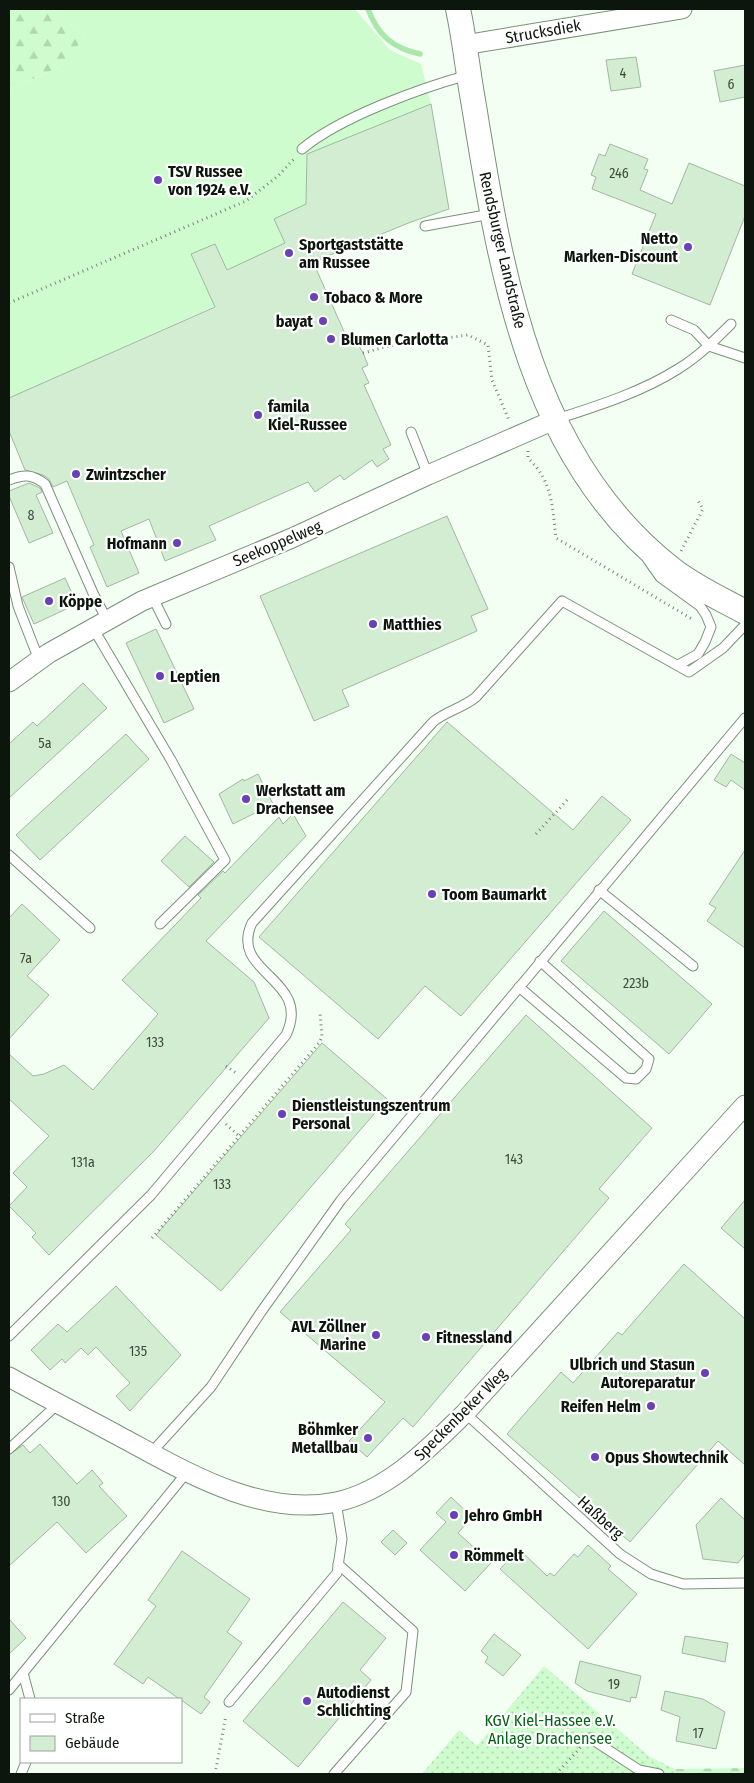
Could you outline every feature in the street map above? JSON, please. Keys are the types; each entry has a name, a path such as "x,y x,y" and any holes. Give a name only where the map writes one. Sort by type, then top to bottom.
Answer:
{"street":[{"name":"Rendsburger Landstraße","path":"458,9 492,214 511,298 538,383 554,420 583,472 627,529 674,571 745,612"},
{"name":"Strucksdiek","path":"464,45 682,9"},
{"name":"Seekoppelweg","path":"9,682 39,660 152,596 292,538 428,475 554,420"},
{"name":"Speckenbeker Weg","path":"9,1377 151,1453 244,1495 308,1504 336,1502 378,1484 418,1459 464,1413 745,1105"}],"lane":[{"path":"302,149 328,131 361,115 424,89 469,75"},
{"path":"425,226 492,214"},
{"path":"671,320 694,330 709,346 745,358"},
{"path":"554,420 593,407 678,369 709,346 731,324"},
{"path":"411,432 428,475"},
{"path":"9,480 21,475 33,475 45,484 93,593 100,624 225,860 160,924"},
{"path":"627,529 660,577 700,606 711,626 706,642 698,654 678,665"},
{"path":"9,567 18,606 39,660"},
{"path":"152,596 166,624"},
{"path":"9,1336 151,1195 286,1035 292,1024 293,1009 290,1002 249,951 246,934 252,923 433,722 452,710 467,704 476,697 562,601 689,672 723,648 745,625"},
{"path":"151,1453 211,1387 261,1312 341,1200 745,718"},
{"path":"9,855 90,928"},
{"path":"599,890 693,966"},
{"path":"519,986 626,1078 636,1078 646,1069 649,1059 540,961"},
{"path":"9,1449 58,1403"},
{"name":"Haßberg","path":"464,1413 620,1554 651,1574 683,1584 745,1583"},
{"path":"9,1690 188,1471"},
{"path":"229,1702 337,1573 342,1540 336,1502"},
{"path":"334,1774 406,1692 413,1631 338,1564"},
{"path":"23,1672 30,1698"},
{"path":"590,1738 639,1770 659,1774"}],"path":[{"path":"9,304 246,201 278,176 302,149"},
{"path":"363,353 389,346 468,335 488,344 495,388 504,412 528,452 528,458 540,470 552,496 556,538 690,618 711,626"},
{"path":"674,571 703,509 698,501"},
{"path":"536,834 569,798"},
{"path":"152,1238 319,1043 322,1037 320,1012"},
{"path":"217,1117 240,1137"},
{"path":"215,1774 229,1702"},
{"path":"556,1774 590,1738"}],"green space":[{"path":"9,9 52,9 85,37 60,67 9,90"},
{"name":"TSV Russee von 1924 e.V.","path":"52,9 355,9 390,50 421,64 431,104 307,154 306,207 327,256 9,398 9,90 60,67 85,37"},
{"name":"KGV Kiel-Hassee e.V. Anlage Drachensee","path":"544,1666 650,1757 675,1769 674,1774 422,1774 459,1730 477,1746"},
{"path":"745,1768 745,1774 674,1774 675,1769"}],"building":[{"path":"636,57 641,87 611,91 606,60"},
{"path":"745,65 745,97 720,102 714,71"},
{"path":"431,104 449,209 411,222 313,262 351,347 358,344 368,365 362,368 369,383 364,385 391,445 383,449 389,459 377,467 372,460 344,480 340,475 315,492 308,482 209,526 216,540 165,561 149,519 121,531 139,573 107,587 90,547 94,545 67,481 53,487 49,479 43,475 25,470 9,431 9,398 215,307 191,254 215,244 227,270 285,243 274,219 306,204 307,154"},
{"name":"Netto Marken-Discount","path":"610,144 648,159 644,169 648,170 640,190 672,204 689,163 745,186 745,216 710,305 632,274 656,214 592,189 596,177 591,175 599,154 605,156"},
{"path":"29,483 40,488 42,492 36,495 53,533 29,543 9,496 9,491"},
{"name":"Matthies","path":"447,516 488,609 471,616 477,631 342,690 349,706 314,721 260,596"},
{"name":"Köppe","path":"65,578 77,604 34,624 22,597"},
{"name":"Leptien","path":"156,629 194,709 164,723 126,643"},
{"path":"83,683 107,708 9,798 9,744 33,722 37,726"},
{"name":"Toom Baumarkt","path":"447,722 573,830 602,796 631,820 461,1016 425,986 378,1039 259,937"},
{"path":"126,734 149,759 40,860 16,835"},
{"path":"731,754 745,763 745,790 731,780 726,787 714,780"},
{"name":"Werkstatt am Drachensee","path":"258,774 273,804 233,824 219,794 243,779 244,781"},
{"path":"293,814 306,836 206,941 254,982 269,1018 154,1151 49,1255 32,1237 36,1233 9,1206 27,1187 13,1173 49,1136 9,1099 9,1054 33,1076 44,1074 64,1065 93,1090 158,1014 122,980 201,898 198,895 223,871 225,873 279,817 283,824"},
{"path":"185,836 214,862 189,887 161,861"},
{"path":"745,850 745,948 707,921 716,908 709,904"},
{"path":"22,904 60,940 27,976 49,995 9,1039 9,918"},
{"path":"604,911 712,1004 669,1054 561,961"},
{"path":"526,1015 652,1128 599,1189 609,1198 413,1427 403,1418 367,1457 349,1441 385,1402 280,1312 351,1230 345,1224"},
{"path":"322,1043 387,1099 221,1291 156,1235"},
{"path":"745,1200 745,1249 721,1228"},
{"path":"684,1264 745,1319 745,1465 718,1441 630,1542 507,1434 561,1372 573,1383 618,1332 622,1335"},
{"path":"116,1286 181,1355 130,1411 116,1396 130,1383 96,1347 88,1355 81,1348 65,1363 62,1359 50,1370 31,1350 58,1324 67,1332"},
{"path":"40,1444 77,1484 92,1470 103,1483 99,1486 127,1516 86,1553 57,1522 9,1566 9,1455 23,1445 30,1453"},
{"name":"Römmelt","path":"451,1497 472,1517 458,1533 491,1563 465,1591 420,1550 446,1522 436,1513"},
{"path":"721,1498 745,1520 745,1554 738,1563 703,1559 696,1525"},
{"path":"393,1530 407,1543 395,1555 381,1542"},
{"path":"588,1545 611,1566 608,1569 637,1594 588,1649 500,1569 519,1549 547,1576 550,1573 554,1576 574,1554 578,1557"},
{"path":"182,1551 250,1599 227,1632 242,1643 204,1697 210,1702 201,1714 182,1701 182,1698 178,1698 148,1677 143,1684 114,1664 156,1606 148,1600"},
{"name":"Autodienst Schlichting","path":"343,1602 386,1638 360,1670 371,1680 298,1767 243,1721"},
{"path":"9,1619 26,1638 9,1654"},
{"path":"494,1634 521,1655 503,1676 485,1662 488,1657 481,1651"},
{"path":"685,1636 728,1643 725,1662 682,1653"},
{"path":"580,1661 641,1676 636,1698 631,1697 630,1702 587,1691 575,1683"},
{"path":"665,1691 703,1699 725,1712 716,1749 676,1741 680,1717 661,1710"}],"waterway":[{"path":"368,9 382,34 394,44 420,54"}],"place":[{"name":"TSV Russee von 1924 e.V.","path":"158,180"},
{"name":"Netto Marken-Discount","path":"688,247"},
{"name":"Sportgaststätte am Russee","path":"289,253"},
{"name":"Tobaco & More","path":"314,297"},
{"name":"bayat","path":"323,321"},
{"name":"Blumen Carlotta","path":"331,339"},
{"name":"famila Kiel-Russee","path":"258,415"},
{"name":"Zwintzscher","path":"76,474"},
{"name":"Hofmann","path":"177,543"},
{"name":"Köppe","path":"49,601"},
{"name":"Matthies","path":"373,624"},
{"name":"Leptien","path":"160,676"},
{"name":"Werkstatt am Drachensee","path":"246,799"},
{"name":"Toom Baumarkt","path":"432,894"},
{"name":"Dienstleistungszentrum Personal","path":"282,1114"},
{"name":"AVL Zöllner Marine","path":"376,1335"},
{"name":"Fitnessland","path":"426,1337"},
{"name":"Ulbrich und Stasun Autoreparatur","path":"705,1373"},
{"name":"Reifen Helm","path":"651,1406"},
{"name":"Böhmker Metallbau","path":"368,1438"},
{"name":"Opus Showtechnik","path":"595,1457"},
{"name":"Jehro GmbH","path":"454,1515"},
{"name":"Römmelt","path":"454,1555"},
{"name":"Autodienst Schlichting","path":"307,1701"}]}
